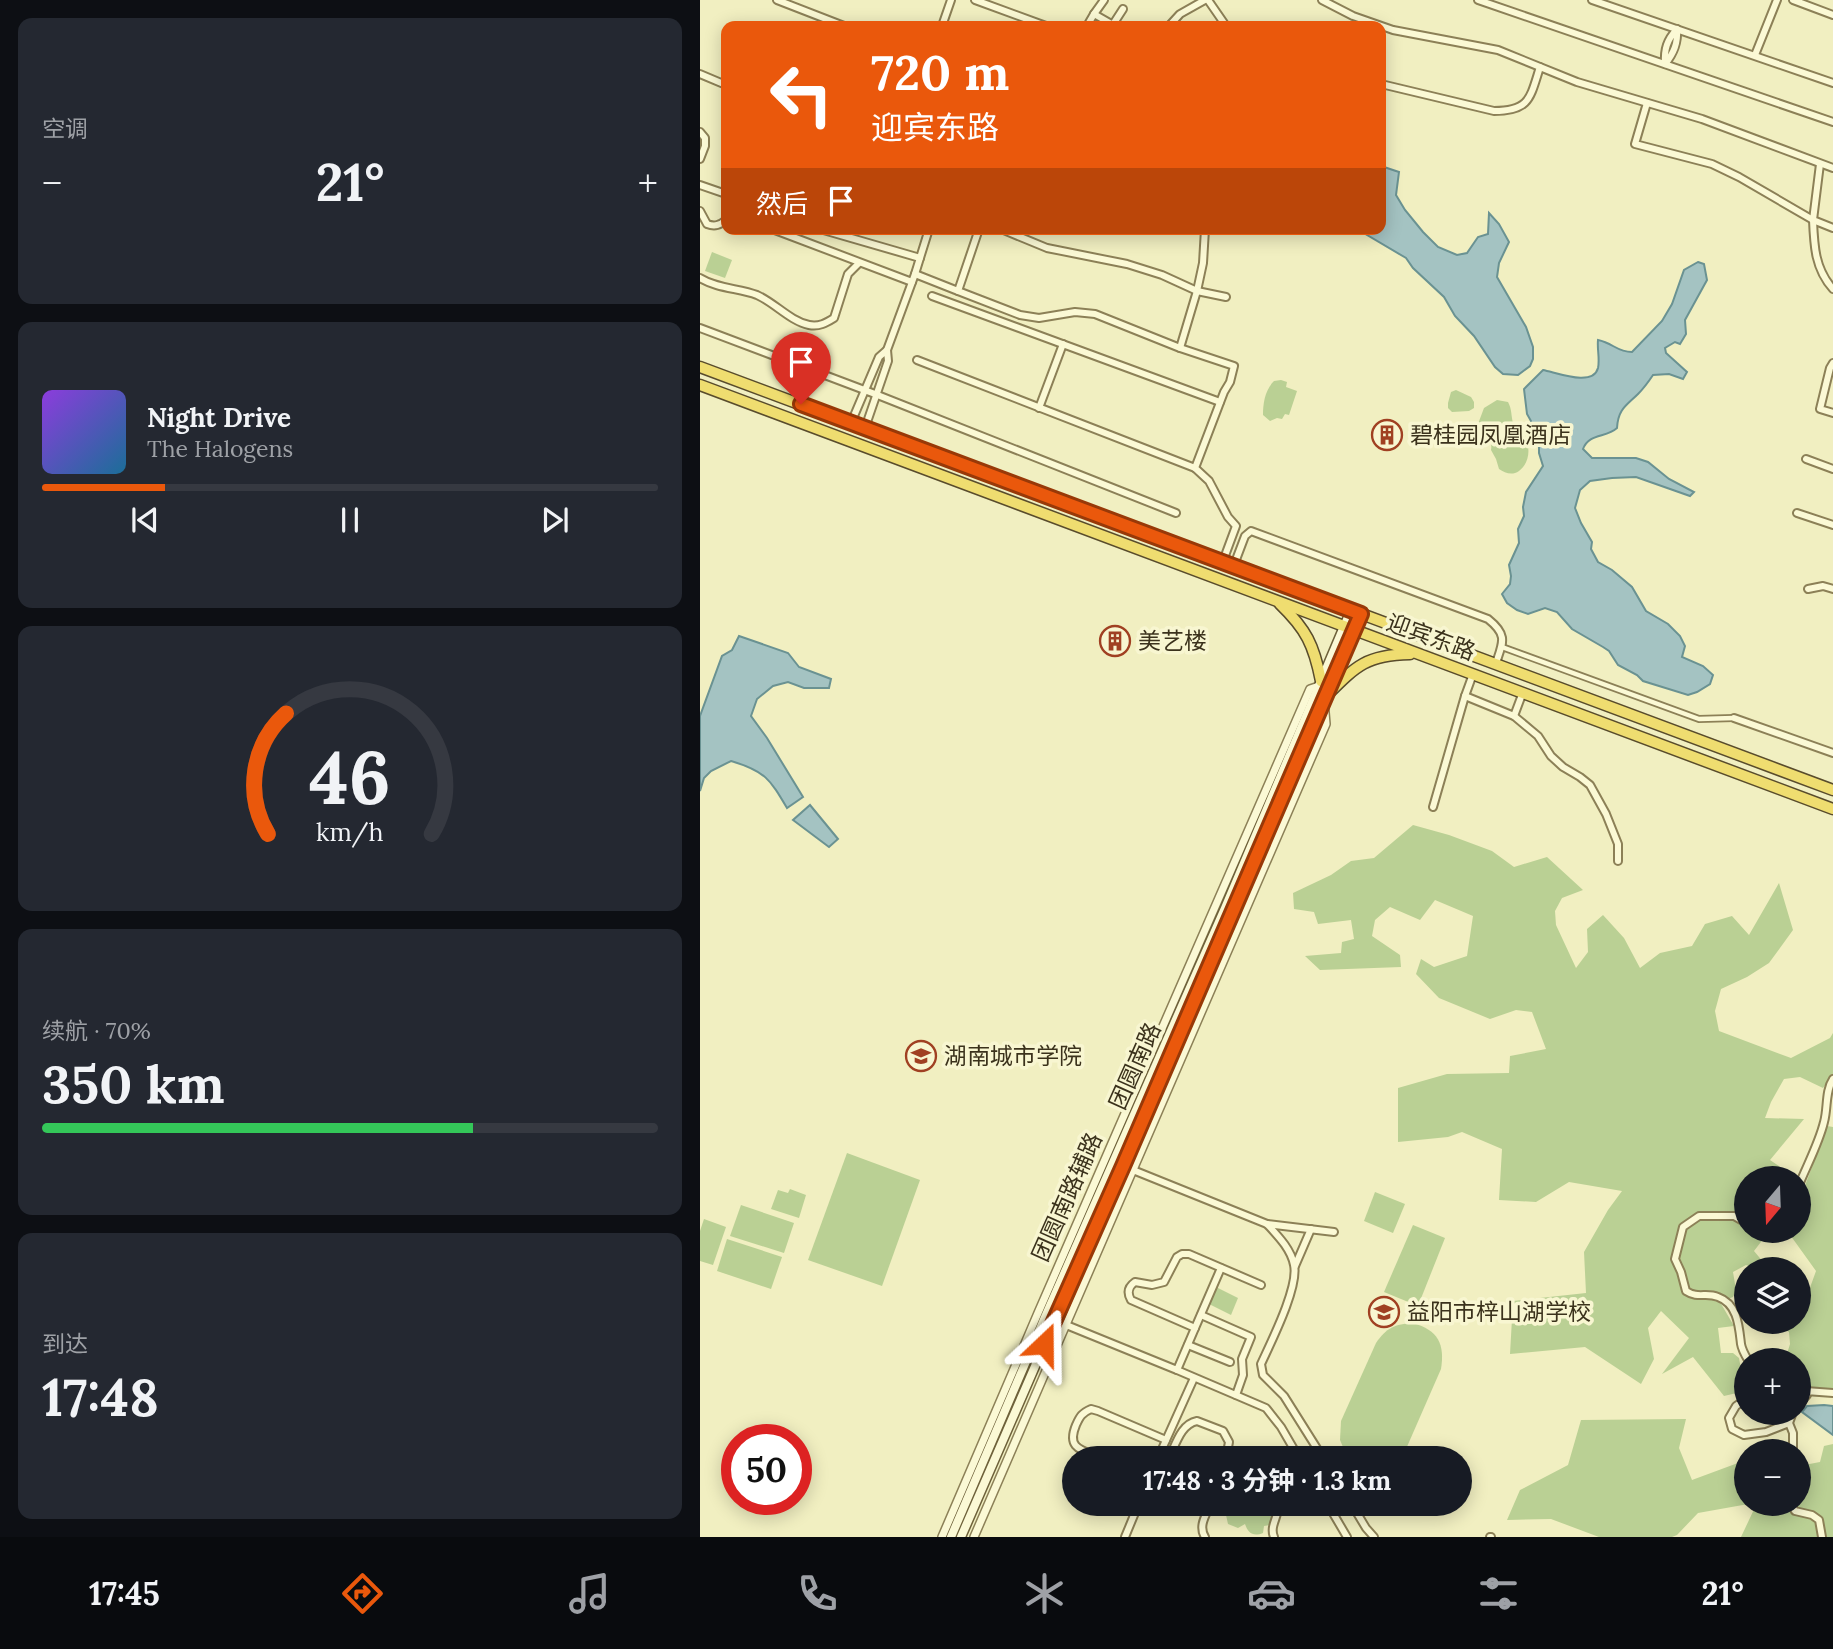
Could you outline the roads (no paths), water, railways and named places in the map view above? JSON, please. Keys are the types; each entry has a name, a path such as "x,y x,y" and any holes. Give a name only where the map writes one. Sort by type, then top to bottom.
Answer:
{"highway":[{"name":"迎宾东路","path":"700,367 1833,790"},
{"name":"迎宾东路","path":"700,385 1833,808"},
{"path":"1277,601 1297,620 1310,640 1320,684"},
{"path":"1325,698 1346,676 1367,660 1391,654 1418,653"}],"main road":[{"name":"团圆南路","path":"961,1537 1325,698 1356,612"},
{"name":"团圆南路","path":"951,1537 1320,684 1350,628"}],"street":[{"path":"777,0 831,21"},
{"path":"944,21 951,0"},
{"path":"975,0 1032,21"},
{"path":"1090,21 1104,0"},
{"path":"1174,21 1180,14 1206,0 1222,21"},
{"path":"1322,0 1367,21"},
{"path":"1478,0 1833,122"},
{"path":"1592,0 1833,83"},
{"path":"1755,55 1777,0"},
{"path":"1793,0 1833,15"},
{"path":"1116,21 1123,9"},
{"path":"1094,14 1105,21"},
{"path":"1386,28 1498,50 1577,82 1702,119 1833,168"},
{"path":"1665,64 1672,56 1678,39 1677,29"},
{"path":"1386,84 1494,111 1511,111 1523,105 1531,94 1540,67"},
{"path":"700,74 721,83"},
{"path":"1647,103 1635,144 1712,164 1813,220 1833,228"},
{"path":"700,132 705,138 700,159"},
{"path":"1821,164 1815,193 1814,246 1819,269 1833,289"},
{"path":"700,185 721,192"},
{"path":"700,211 707,224 721,224"},
{"path":"787,235 912,282"},
{"path":"840,235 920,258"},
{"path":"851,423 879,357 887,349 927,235"},
{"path":"958,291 977,235"},
{"path":"1016,235 1047,248 1127,264 1163,275 1197,291 1226,297"},
{"path":"1180,348 1197,291 1205,235"},
{"path":"700,278 711,285 756,295 810,325 823,325 834,318 848,274 859,263"},
{"path":"915,274 1020,315 1039,318 1075,312 1095,314 1234,366 1195,468"},
{"path":"932,296 1220,402"},
{"path":"700,328 1176,513"},
{"path":"1039,408 1063,344"},
{"path":"865,428 888,361 887,349"},
{"path":"917,360 1195,468 1209,481 1228,517 1236,526 1223,561"},
{"path":"1833,363 1820,409 1833,413"},
{"path":"1806,459 1833,469"},
{"path":"1797,513 1833,525"},
{"path":"1234,565 1245,536 1251,531 1488,619 1499,628 1503,642 1496,663"},
{"path":"1808,589 1823,586 1833,589"},
{"path":"1502,647 1699,719 1734,718 1833,753"},
{"path":"1433,807 1473,674"},
{"name":"团圆南路辅路","path":"942,1537 1310,689 1320,684"},
{"path":"1514,716 1523,692"},
{"path":"1465,696 1514,716 1538,736 1551,756 1563,767 1590,785 1618,844 1618,861"},
{"path":"974,1537 1326,724 1325,698"},
{"path":"1807,1166 1824,1125 1827,1089 1833,1079"},
{"path":"1123,1166 1267,1224 1334,1232"},
{"path":"1734,1216 1699,1216 1683,1227 1675,1259 1686,1292 1694,1296 1711,1295 1721,1298 1732,1306 1741,1331 1742,1348"},
{"path":"1267,1224 1284,1243 1295,1266"},
{"path":"1311,1229 1295,1266 1292,1290 1261,1364 1263,1375 1284,1396 1316,1446"},
{"path":"1195,1328 1131,1300 1128,1290 1135,1282 1153,1285 1164,1282 1177,1257 1182,1254 1189,1254 1261,1285"},
{"path":"1177,1370 1221,1268"},
{"path":"1201,1315 1251,1337 1242,1359 1243,1375 1236,1395"},
{"path":"1054,1320 1265,1408 1292,1446"},
{"path":"1188,1345 1230,1362"},
{"path":"1163,1446 1194,1378"},
{"path":"1811,1391 1833,1393"},
{"path":"1076,1446 1072,1434 1080,1415 1091,1409 1166,1440"},
{"path":"1734,1409 1729,1418 1732,1429 1744,1435 1766,1432 1784,1425"},
{"path":"1175,1446 1188,1424 1197,1421 1223,1431 1228,1446"},
{"path":"1811,1515 1819,1520 1822,1537"},
{"path":"1125,1537 1134,1516"},
{"path":"1205,1516 1201,1526 1205,1537"},
{"path":"1273,1537 1272,1528 1277,1516"},
{"path":"1335,1516 1347,1537"},
{"path":"1359,1516 1374,1537"}],"water":[{"path":"1386,168 1399,172 1396,195 1405,210 1438,247 1457,255 1467,253 1478,237 1488,234 1489,213 1499,224 1509,242 1499,263 1497,277 1526,327 1533,347 1530,366 1518,375 1503,374 1455,316 1444,297 1406,258 1367,235 1386,235"},
{"path":"1698,262 1704,264 1707,280 1685,320 1686,334 1680,344 1675,342 1665,348 1666,353 1687,372 1683,379 1669,374 1653,375 1623,408 1617,428 1589,440 1583,449 1592,458 1636,458 1648,462 1669,479 1694,492 1690,496 1636,477 1612,478 1590,481 1580,490 1575,508 1592,542 1591,549 1598,562 1632,587 1646,611 1668,624 1680,636 1685,646 1682,657 1703,666 1713,675 1710,684 1688,695 1643,681 1618,665 1609,651 1572,629 1557,612 1545,608 1528,614 1507,603 1502,594 1510,584 1509,565 1519,543 1518,529 1524,516 1526,492 1543,466 1539,439 1532,431 1527,414 1524,389 1543,370 1582,378 1595,374 1599,365 1598,340 1622,351 1632,352 1662,321 1672,304 1684,270"},
{"path":"739,636 788,653 799,667 831,679 829,688 804,688 788,682 773,686 757,699 751,716 803,797 787,808 765,777 752,768 731,761 711,771 704,778 700,791 700,716 722,656 732,650"},
{"path":"810,805 838,839 829,847 793,820"},
{"path":"1811,1406 1833,1406 1833,1435 1811,1419"}],"place":[{"name":"碧桂园凤凰酒店","path":"1387,435"},
{"name":"美艺楼","path":"1115,641"},
{"name":"湖南城市学院","path":"921,1056"},
{"name":"益阳市梓山湖学校","path":"1384,1312"}]}
